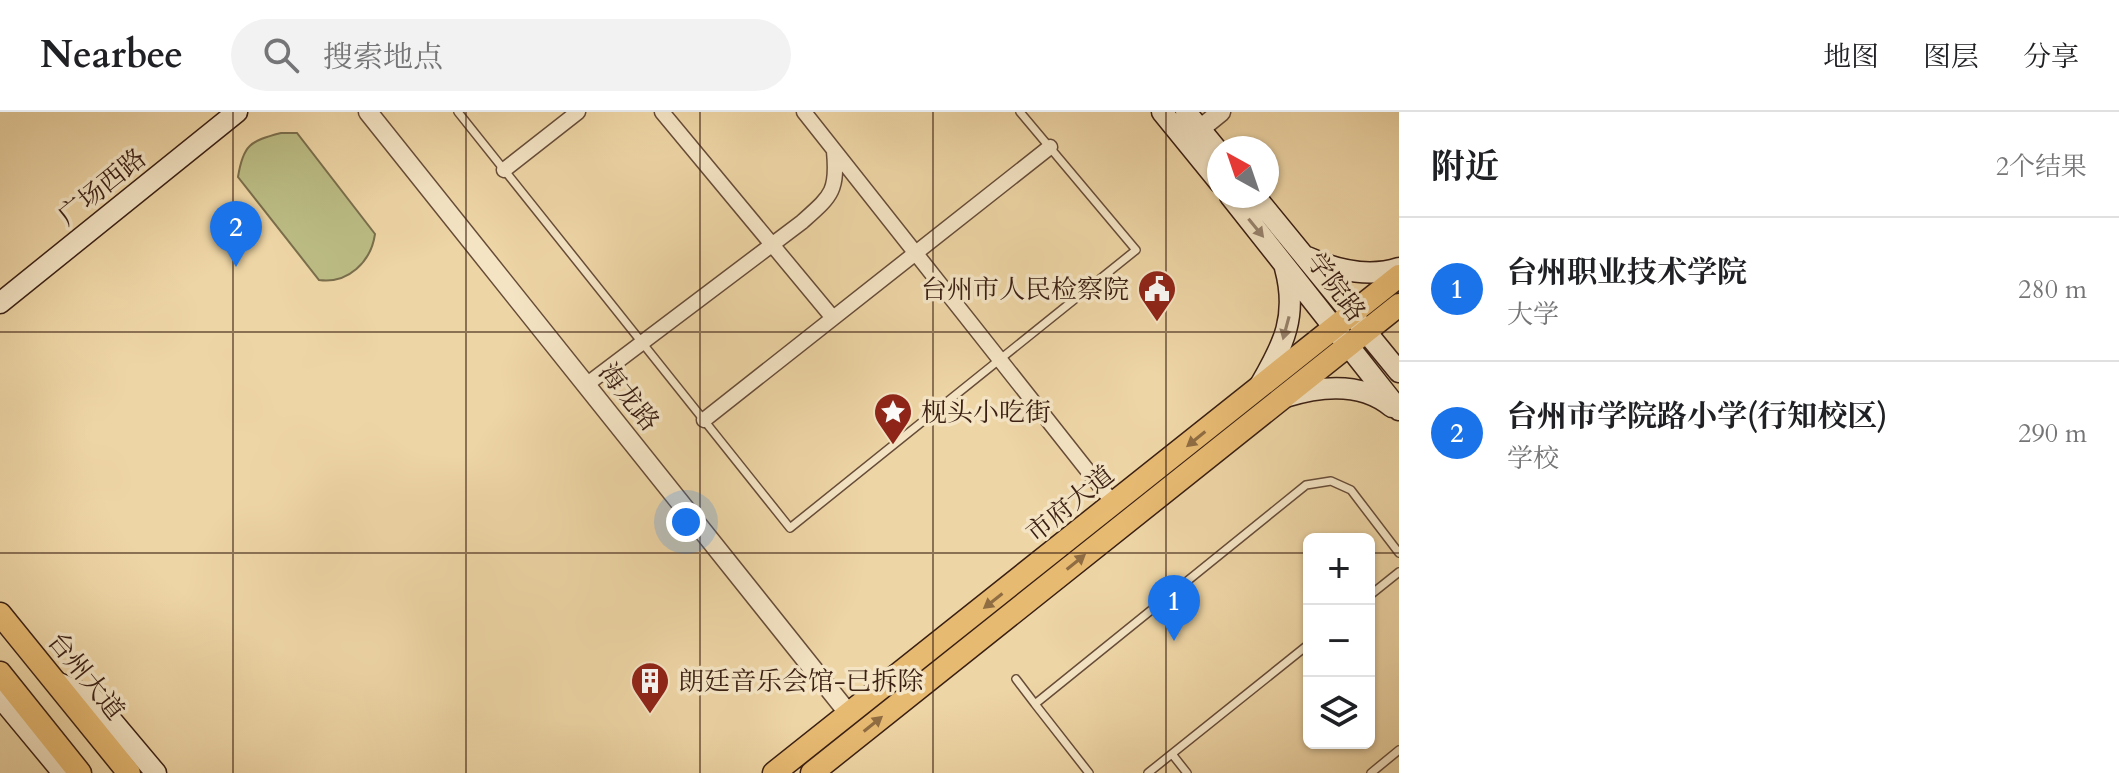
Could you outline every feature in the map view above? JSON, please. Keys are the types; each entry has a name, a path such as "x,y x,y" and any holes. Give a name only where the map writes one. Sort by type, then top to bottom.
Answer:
{"main road":[{"name":"广场西路","path":"0,303 237,112"},
{"path":"1162,112 1207,167"},
{"path":"1186,112 1207,137"},
{"name":"学院路","path":"1240,208 1399,412"},
{"name":"学院路","path":"1265,208 1399,372"},
{"path":"1304,256 1349,272 1388,272 1399,268"},
{"path":"1257,390 1290,323 1291,301 1283,261"},
{"name":"市府大道","path":"812,773 1281,399 1359,322 1399,276"},
{"name":"市府大道","path":"1359,322 1399,305"},
{"name":"市府大道","path":"774,773 1257,390 1341,337"},
{"path":"1281,399 1322,388 1347,388 1387,403 1399,412"},
{"name":"台州大道","path":"0,614 129,773"},
{"path":"0,673 80,773"},
{"path":"54,681 92,697 156,773"},
{"path":"0,697 63,773"}],"street":[{"name":"海龙路","path":"368,112 849,714"},
{"path":"504,170 578,112"},
{"path":"662,112 833,318"},
{"path":"804,112 1114,504"},
{"path":"1200,129 1221,112"},
{"path":"704,420 1050,147"},
{"path":"586,385 771,246 830,197 836,175 834,151"}],"lane":[{"path":"458,112 790,528 1136,250 1020,112"},
{"path":"1035,704 1306,485 1331,481 1351,490 1399,553"},
{"path":"1375,591 1399,572"},
{"path":"1148,773 1303,649"},
{"path":"1016,679 1089,773"},
{"path":"1371,773 1399,750"},
{"path":"1172,754 1187,773"}],"green space":[{"path":"281,133 297,133 375,234 369,254 348,275 319,280 238,177 242,158 250,146"}],"place":[{"name":"台州市学院路小学(行知校区)","path":"236,267"},
{"name":"台州市人民检察院","path":"1157,323"},
{"name":"枧头小吃街","path":"893,446"},
{"name":"台州职业技术学院","path":"1174,641"},
{"name":"朗廷音乐会馆-已拆除","path":"650,715"}]}
